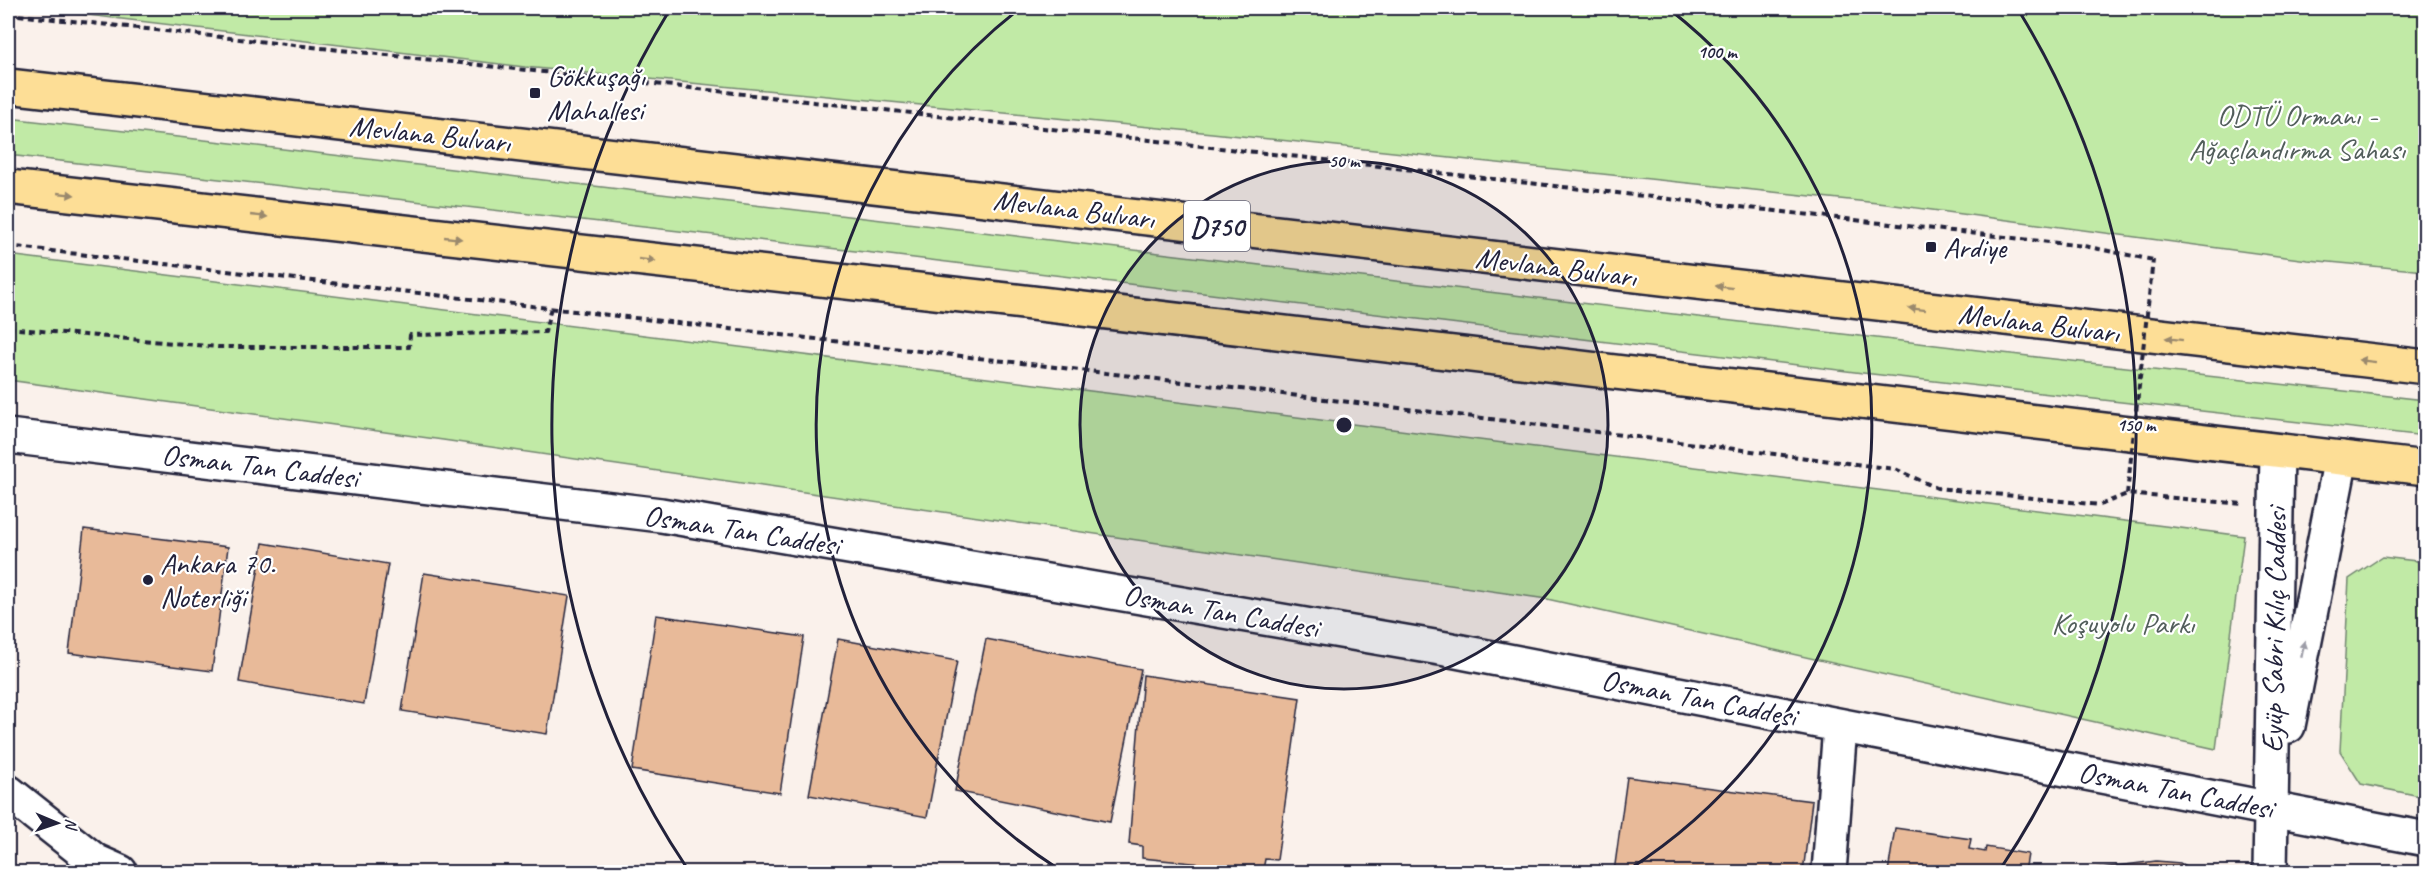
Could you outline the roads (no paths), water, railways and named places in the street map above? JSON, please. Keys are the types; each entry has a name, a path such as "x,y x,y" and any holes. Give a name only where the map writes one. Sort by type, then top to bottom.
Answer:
{"highway":[{"name":"Mevlana Bulvarı","path":"8,86 750,170 1709,286 2426,367"},
{"path":"8,187 1027,303 2426,468"}],"street":[{"name":"Osman Tan Caddesi","path":"8,436 661,515 1446,649 2147,783 2271,810 2426,839"},
{"name":"Eyüp Sabri Kılıç Caddesi","path":"2270,873 2277,451"},
{"name":"Eyüp Sabri Kılıç Caddesi","path":"2271,810 2341,458"},
{"path":"2276,541 2286,531 2301,531 2313,536 2323,549"},
{"path":"1829,873 1840,726"},
{"path":"8,792 95,861 120,873"}],"place":[{"name":"Gökkuşağı Mahallesi","path":"535,93"},
{"name":"Ardiye","path":"1931,247"},
{"name":"Ankara 70. Noterliği","path":"148,580"}],"park label":[{"name":"ODTÜ Ormanı - Ağaçlandırma Sahası","path":"2297,132"},
{"name":"Koşuyolu Parkı","path":"2123,623"}]}
